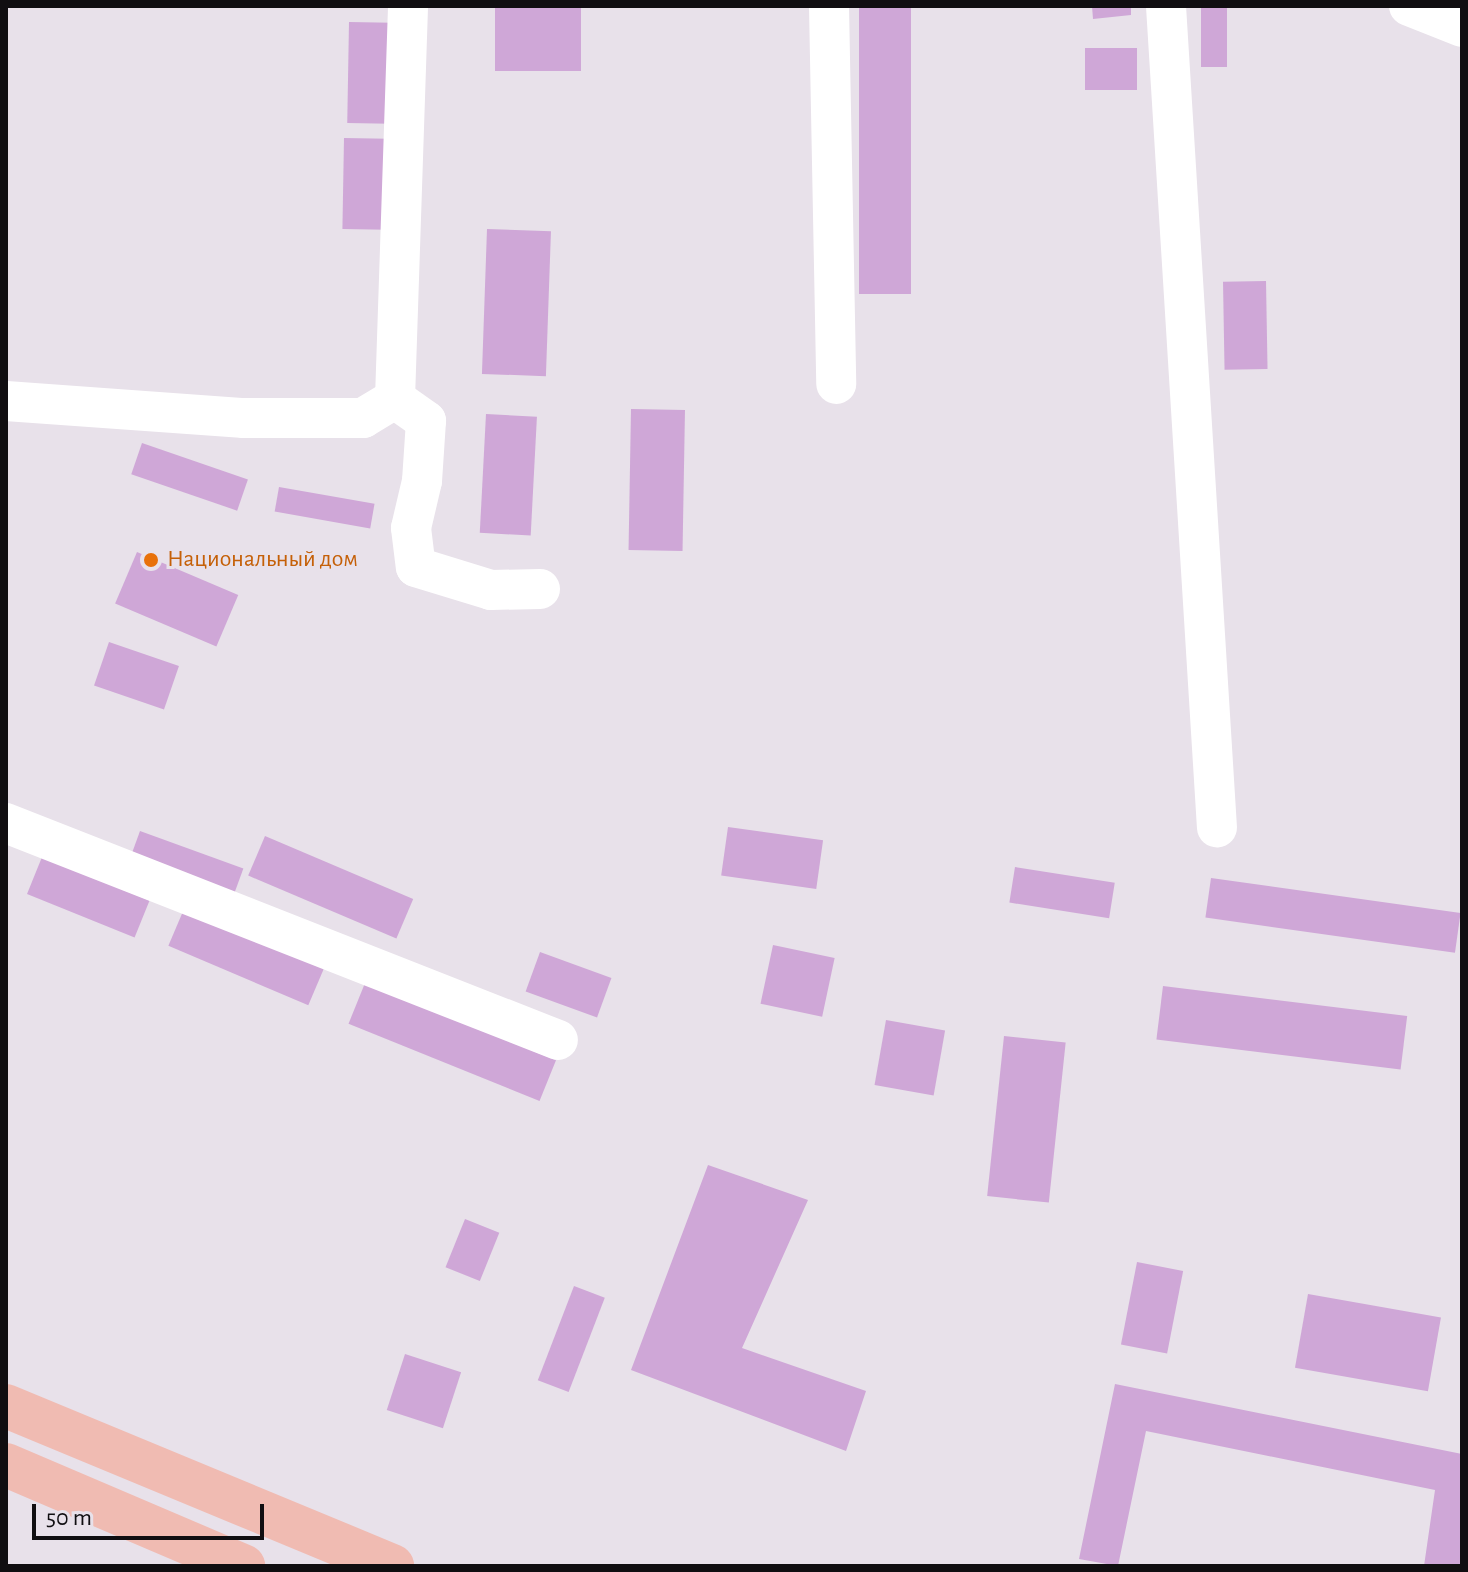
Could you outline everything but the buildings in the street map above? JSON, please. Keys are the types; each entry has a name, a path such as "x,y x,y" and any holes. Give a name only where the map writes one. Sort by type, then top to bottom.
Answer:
{"main road":[{"path":"6,1406 392,1566"},
{"path":"6,1465 243,1566"}],"street":[{"path":"395,399 408,6"},
{"path":"829,6 836,384"},
{"path":"1166,6 1217,827"},
{"path":"1409,6 1462,27"},
{"path":"6,401 244,418 363,418 395,399"},
{"path":"395,399 426,421 422,481 411,528 416,567 491,590 540,589"},
{"path":"6,823 558,1040"}],"place":[{"name":"Национальный дом","path":"151,560"}]}
